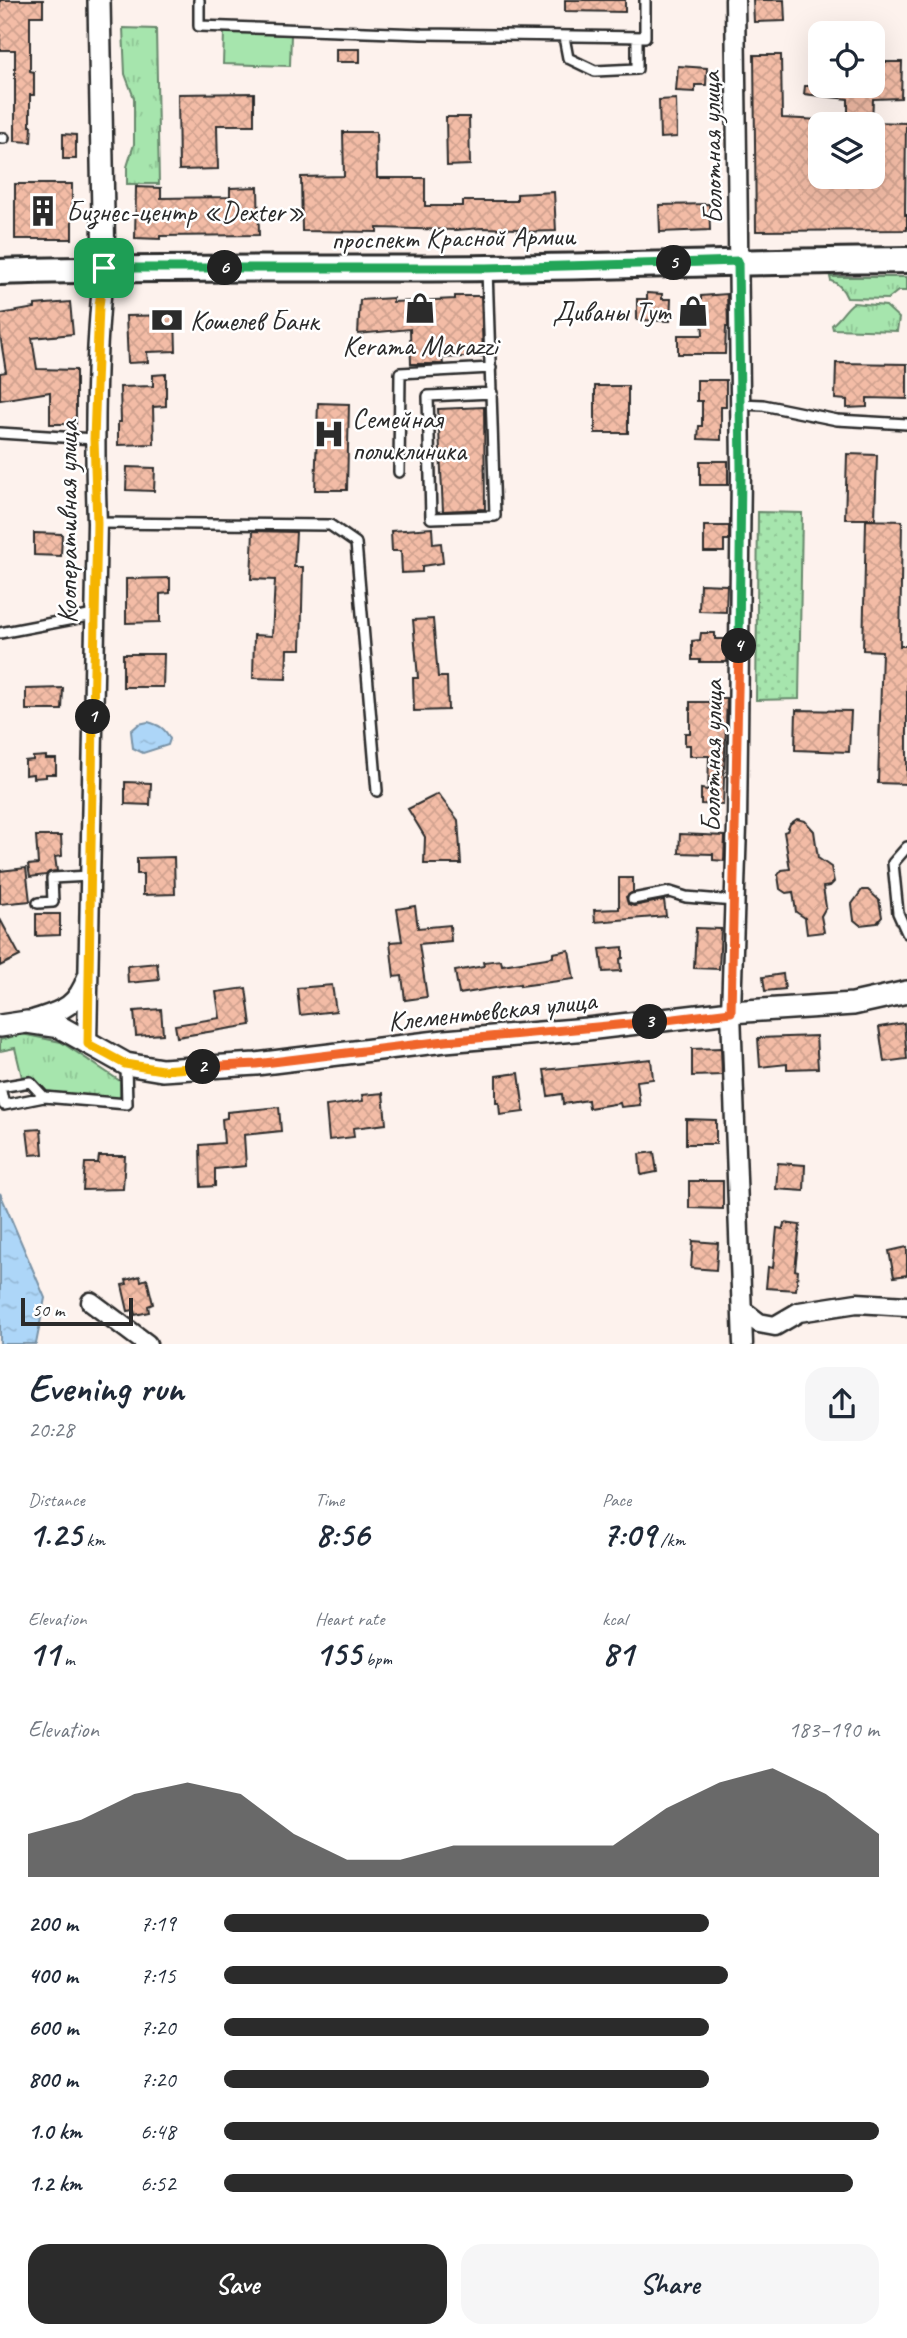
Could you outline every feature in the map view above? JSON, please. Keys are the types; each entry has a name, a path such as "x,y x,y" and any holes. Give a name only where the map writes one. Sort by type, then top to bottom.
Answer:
{"main road":[{"name":"проспект Красной Армии","path":"0,272 104,268 487,268 738,261 907,260"}],"street":[{"name":"Кооперативная улица","path":"88,1044 97,523 94,439 99,306 104,268 99,0"},
{"name":"Болотная улица","path":"735,0 741,470 731,1012 743,1344"},
{"path":"27,1022 62,1010 78,998 90,970"},
{"name":"Клементьевская улица","path":"0,1026 27,1022 60,1027 125,1064 162,1070 256,1064 445,1041 587,1029 731,1012 853,1004 907,992"},
{"path":"91,1302 147,1344"},
{"path":"742,1310 759,1323 775,1326 799,1311 856,1303 907,1306"}],"lane":[{"path":"199,0 199,26 564,37 645,37 645,0"},
{"path":"564,37 568,58 594,71 638,69 637,37"},
{"path":"487,268 492,393 495,516 431,518 428,396 492,393"},
{"path":"399,472 400,373 491,368"},
{"path":"740,404 763,405 837,420 907,424"},
{"path":"0,433 94,439"},
{"path":"97,523 330,525 356,543 377,791"},
{"path":"0,632 94,615"},
{"path":"907,847 893,863 898,913 907,933"},
{"path":"38,903 53,902 52,878 90,876"},
{"path":"633,899 670,892 686,897 734,901"},
{"path":"44,1097 30,1082 0,1087 4,1105 44,1097 127,1104 125,1064"}],"green space":[{"path":"123,28 156,29 159,184 127,184 127,167 134,144 134,98 125,74"},
{"path":"224,32 291,35 290,66 223,64"},
{"path":"830,277 907,277 907,291 898,291 888,299 847,298"},
{"path":"853,303 886,306 899,318 897,331 833,329 832,325"},
{"path":"758,512 802,513 799,699 756,700"},
{"path":"22,1034 61,1042 120,1081 120,1100 47,1094 29,1078 22,1077 15,1048 0,1051 0,1040"}],"water":[{"path":"148,722 161,728 170,739 168,745 143,753 133,748 131,731 139,724"},
{"path":"0,1193 45,1298 36,1344 0,1344"}],"building":[{"path":"0,0 43,0 43,16 30,16 30,71 34,72 34,95 30,95 31,142 15,141 15,50 0,50"},
{"path":"565,0 625,0 625,12 565,11"},
{"path":"753,0 784,0 785,21 754,22"},
{"path":"336,49 360,49 360,62 336,62"},
{"path":"754,55 781,55 782,118 808,119 808,189 885,189 885,122 906,123 907,230 756,231"},
{"path":"885,62 902,62 901,98 873,99 872,112 848,112 848,99 839,98 885,98"},
{"path":"678,66 707,68 706,85 695,85 695,92 676,91"},
{"path":"254,93 254,125 217,125 218,169 179,170 178,94"},
{"path":"676,99 677,137 660,138 659,100"},
{"path":"446,117 469,117 470,165 447,166"},
{"path":"343,132 376,132 377,178 425,178 425,206 463,206 463,201 517,201 517,194 554,192 556,231 377,228 377,232 302,231 301,177 344,176"},
{"path":"63,134 76,135 76,159 63,159"},
{"name":"Бизнес-центр «Dexter»","path":"15,184 72,184 72,239 15,239"},
{"path":"136,187 161,188 161,198 230,197 230,188 258,187 259,235 135,238"},
{"path":"709,204 710,230 660,232 659,205"},
{"path":"647,293 662,294 662,299 671,299 670,321 637,320 637,299 647,299"},
{"path":"727,294 725,354 678,354 678,335 703,335 701,296"},
{"path":"455,296 481,296 483,356 442,358 443,364 411,364 410,329 358,334 360,300 393,298 393,302 455,299"},
{"path":"70,302 73,334 32,338 37,369 76,370 76,424 50,424 50,392 0,400 0,373 6,372 0,335 0,314 35,308 35,305"},
{"path":"175,315 176,351 147,352 148,362 128,363 126,316"},
{"path":"836,363 907,364 907,399 867,398 867,407 847,408 847,400 835,399"},
{"path":"166,374 166,406 153,407 154,444 118,445 118,422 121,422 120,387 153,386 153,375"},
{"path":"697,380 726,380 726,407 721,407 721,440 698,439 699,426 702,426 702,401 697,401"},
{"path":"595,386 628,386 628,433 595,433"},
{"path":"318,403 349,404 347,490 315,490"},
{"path":"484,407 485,509 443,511 438,409"},
{"path":"847,454 877,455 875,519 845,519"},
{"path":"700,461 728,461 728,485 700,485"},
{"path":"127,467 155,468 154,491 126,490"},
{"path":"866,520 902,521 900,646 907,646 907,784 878,783 882,651 863,650"},
{"path":"704,526 729,526 729,540 724,540 724,552 704,552"},
{"path":"432,528 433,544 441,543 443,563 422,566 422,572 402,573 401,551 392,551 391,531"},
{"path":"253,531 296,532 294,567 303,567 301,649 287,649 286,679 253,678 254,635 272,636 275,580 251,579"},
{"path":"34,533 62,534 61,556 34,555"},
{"path":"170,578 170,593 160,594 160,622 126,623 126,579"},
{"path":"700,584 727,585 726,612 699,611"},
{"path":"433,619 438,677 447,677 448,710 414,711 413,678 418,678 413,620"},
{"path":"701,633 715,633 715,639 728,639 727,662 692,660 692,641 700,640"},
{"path":"123,654 164,654 163,687 123,687"},
{"path":"63,688 62,710 26,710 26,689"},
{"path":"710,698 727,698 723,805 701,804 701,789 708,790 709,756 690,756 690,745 685,745 685,733 690,733 690,702 710,702"},
{"path":"796,710 851,711 849,752 795,750"},
{"path":"46,756 46,759 56,759 56,774 33,778 33,774 25,775 25,761"},
{"path":"125,782 151,783 150,805 125,804"},
{"path":"438,794 458,820 461,864 424,864 425,837 408,809"},
{"path":"797,819 805,821 814,831 818,858 831,867 834,882 823,887 826,907 821,916 824,932 807,934 805,918 796,912 793,892 786,893 780,889 778,875 782,870 790,869 784,832"},
{"path":"680,834 725,836 724,861 713,860 713,854 679,853"},
{"path":"36,836 61,836 62,856 55,857 57,871 30,877 28,865 38,864"},
{"path":"174,857 175,894 143,895 143,874 137,874 137,858"},
{"path":"26,868 30,901 0,904 0,871"},
{"path":"619,878 633,878 633,892 626,897 628,904 634,906 664,900 666,916 595,922 594,910 619,909"},
{"path":"862,890 868,890 879,900 882,917 877,923 860,925 854,920 852,904"},
{"path":"415,906 418,928 450,925 451,941 419,944 427,997 405,1000 402,976 394,977 390,942 402,941 397,909"},
{"path":"36,914 60,914 60,935 36,936"},
{"path":"0,919 20,956 0,966"},
{"path":"696,928 721,929 719,969 694,968"},
{"path":"623,947 621,971 603,972 600,949"},
{"path":"569,950 574,979 459,994 455,971 484,966 483,962 501,960 502,965 553,957 553,953"},
{"path":"157,963 159,980 128,983 127,966"},
{"path":"783,974 785,989 765,991 763,977"},
{"path":"332,985 336,1011 300,1015 297,988"},
{"path":"246,988 251,1025 177,1037 175,1025 220,1018 216,992"},
{"path":"161,1009 163,1034 136,1036 134,1011"},
{"path":"904,1023 907,1059 884,1062 879,1027"},
{"path":"816,1036 818,1068 787,1069 787,1064 760,1067 758,1038"},
{"path":"721,1048 722,1075 692,1076 692,1049"},
{"path":"651,1059 653,1079 637,1081 640,1105 621,1107 620,1103 589,1108 588,1100 563,1104 562,1094 548,1096 544,1070"},
{"path":"519,1073 524,1112 500,1115 499,1103 496,1103 496,1076"},
{"path":"383,1093 386,1124 353,1128 354,1137 329,1140 326,1106 363,1101 362,1095"},
{"path":"279,1107 281,1131 244,1135 246,1166 215,1169 215,1186 201,1187 200,1145 224,1143 222,1119 227,1118 227,1112"},
{"path":"686,1119 716,1120 716,1144 686,1144"},
{"path":"41,1129 43,1154 30,1155 27,1130"},
{"path":"654,1152 657,1172 641,1175 639,1154"},
{"path":"99,1156 125,1156 123,1189 83,1190 85,1163 98,1163"},
{"path":"778,1163 805,1165 804,1191 776,1189"},
{"path":"689,1181 723,1181 723,1209 689,1208"},
{"path":"784,1223 800,1225 795,1270 798,1271 796,1290 766,1288 768,1267 773,1268 777,1228 783,1229"},
{"path":"693,1241 718,1243 716,1270 691,1268"},
{"path":"907,1247 907,1275 894,1277 889,1251"},
{"path":"140,1276 141,1281 147,1279 153,1304 148,1306 149,1312 135,1315 134,1310 128,1311 122,1285 127,1284 126,1280"}],"place":[{"name":"Бизнес-центр «Dexter»","path":"43,211"},
{"name":"Kerama Marazzi","path":"420,308"},
{"name":"Диваны Тут","path":"693,311"},
{"name":"Кошелев Банк","path":"167,320"},
{"name":"Семейная поликлиника","path":"329,434"}],"route":[{"path":"738,261 741,470 737,825 731,1012 587,1029 445,1041 256,1064 162,1070 125,1064 88,1044 97,523 94,439 99,306 104,268 487,268 738,261"}]}
